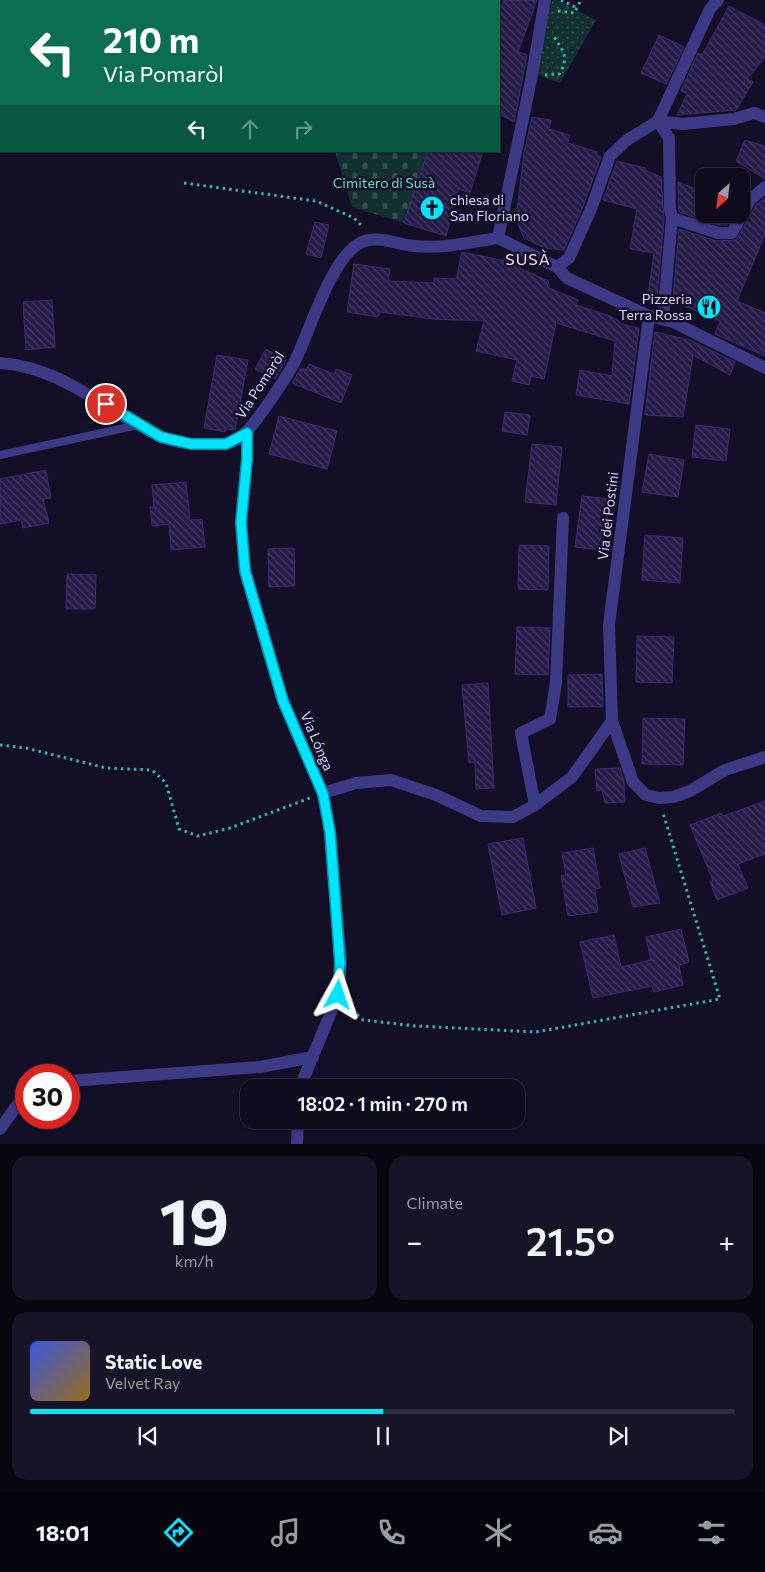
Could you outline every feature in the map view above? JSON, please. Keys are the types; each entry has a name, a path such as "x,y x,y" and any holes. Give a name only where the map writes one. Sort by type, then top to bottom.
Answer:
{"street":[{"path":"498,238 522,125 544,0"},
{"path":"557,267 570,258 591,209 610,156 627,140 658,120 710,9 718,0"},
{"path":"658,120 683,124 734,120 754,113 765,117"},
{"path":"658,120 669,138 670,209 672,218 663,319"},
{"path":"672,218 718,233 732,232 750,200 765,187"},
{"path":"375,240 417,247 448,246 498,238 557,267 567,278 649,316 663,319 765,368"},
{"name":"Via Pomaròl","path":"0,363 21,364 73,384 161,437 191,444 226,444 247,433 280,388 341,260 361,242 375,240"},
{"name":"Via dei Postini","path":"649,316 609,625 612,721 633,782 646,795 659,798"},
{"name":"Via Lónga","path":"247,433 247,459 241,522 245,571 283,701 323,794 330,832 340,963 338,995 303,1079"},
{"path":"535,805 521,733 550,720 556,683 563,518"},
{"path":"323,794 356,783 391,780 436,795 481,816 513,818 535,805 572,777 612,721"},
{"path":"659,798 673,796 690,790 725,770 765,757"},
{"path":"80,1080 260,1067 313,1057"},
{"path":"0,1130 15,1109"},
{"path":"298,1129 298,1144"}],"lane":[{"path":"0,456 140,425"}],"path":[{"path":"561,0 577,8"},
{"path":"555,15 561,10 574,13 580,2"},
{"path":"544,75 559,74 566,60 552,34"},
{"path":"184,183 316,201 354,218 375,240"},
{"path":"0,745 26,748 106,768 152,770 166,783 179,829 198,836 230,828 323,794"},
{"path":"338,995 363,1020 416,1026 536,1032 720,1000 659,798"}],"green space":[{"path":"552,0 557,0 596,20 560,83 535,74"},
{"name":"Cimitero di Susà","path":"335,152 428,152 404,223 352,207"}],"building":[{"path":"504,0 537,0 518,52 527,55 514,122 500,115 500,10"},
{"path":"729,6 765,25 765,57 747,79 753,82 736,110 677,115 687,94 681,91 698,53 702,55"},
{"path":"659,35 684,47 666,84 641,73"},
{"path":"532,117 551,120 549,129 570,135 568,143 597,152 597,155 601,157 564,250 545,248 524,238 516,219 524,153"},
{"path":"745,140 765,146 765,179 750,168 736,161"},
{"name":"chiesa di San Floriano","path":"428,152 483,152 470,193 459,189 446,236 404,223"},
{"path":"617,161 645,168 645,170 661,177 664,219 657,297 648,295 654,253 630,249 637,209 603,200"},
{"path":"678,182 695,189 695,217 679,212"},
{"path":"765,198 765,234 737,301 765,313 765,356 715,334 720,321 673,301 679,229 716,241 736,240 746,223 750,223 750,216 756,205"},
{"path":"315,222 329,225 321,258 306,254"},
{"path":"713,223 728,223 727,225"},
{"path":"462,252 520,264 519,268 549,281 547,287 578,300 576,305 610,316 625,325 639,328 629,404 576,395 580,370 612,376 615,341 556,323 544,379 531,376 529,385 512,381 517,360 476,351 484,321 433,319 380,312 378,317 347,312 354,264 390,269 388,281 434,283 434,278 456,279"},
{"path":"52,300 55,347 26,350 23,302"},
{"path":"655,332 690,340 735,362 730,375 693,355 683,417 645,415"},
{"path":"266,349 286,360 275,379 255,369"},
{"path":"217,355 248,360 235,430 226,429 225,432 204,428"},
{"path":"309,364 334,374 336,369 352,375 341,403 292,383 301,368 306,370"},
{"path":"505,412 530,415 527,435 502,431"},
{"path":"279,416 337,431 327,469 269,454"},
{"path":"696,425 730,429 726,461 692,457"},
{"path":"532,444 562,447 556,505 525,502"},
{"path":"649,454 684,460 678,497 642,492"},
{"path":"46,470 51,498 43,499 49,523 23,528 21,520 0,524 0,479"},
{"path":"186,482 190,520 202,519 205,547 171,550 169,524 152,526 150,507 154,507 152,485"},
{"path":"582,496 609,499 603,550 575,547"},
{"path":"645,535 683,538 680,583 642,580"},
{"path":"519,545 549,546 548,590 518,589"},
{"path":"294,548 295,586 269,587 268,549"},
{"path":"67,574 96,575 95,609 66,609"},
{"path":"517,627 550,628 548,675 515,674"},
{"path":"637,636 674,637 672,683 636,682"},
{"path":"602,674 603,707 568,707 568,675"},
{"path":"488,683 494,788 476,789 475,762 469,763 462,685"},
{"path":"643,718 685,719 683,765 642,764"},
{"path":"620,768 624,781 625,802 605,803 602,790 597,791 595,769"},
{"path":"765,801 765,854 738,864 748,888 717,900 710,882 713,881 690,825 721,813 723,816"},
{"path":"523,838 536,908 502,915 488,844"},
{"path":"593,848 600,888 595,889 598,912 568,916 561,876 566,875 562,853"},
{"path":"645,848 660,903 633,907 619,854"},
{"path":"681,929 689,962 679,965 683,985 654,992 652,986 593,998 580,942 614,935 621,967 651,960 646,937"}],"place":[{"name":"chiesa di San Floriano","path":"432,208"},
{"name":"Pizzeria Terra Rossa","path":"709,307"}],"district":[{"name":"SUSÀ","path":"528,259"}],"route":[{"path":"106,404 161,437 191,444 226,444 247,433 247,459 241,522 245,571 283,701 323,794 330,832 340,963 338,995"}]}
